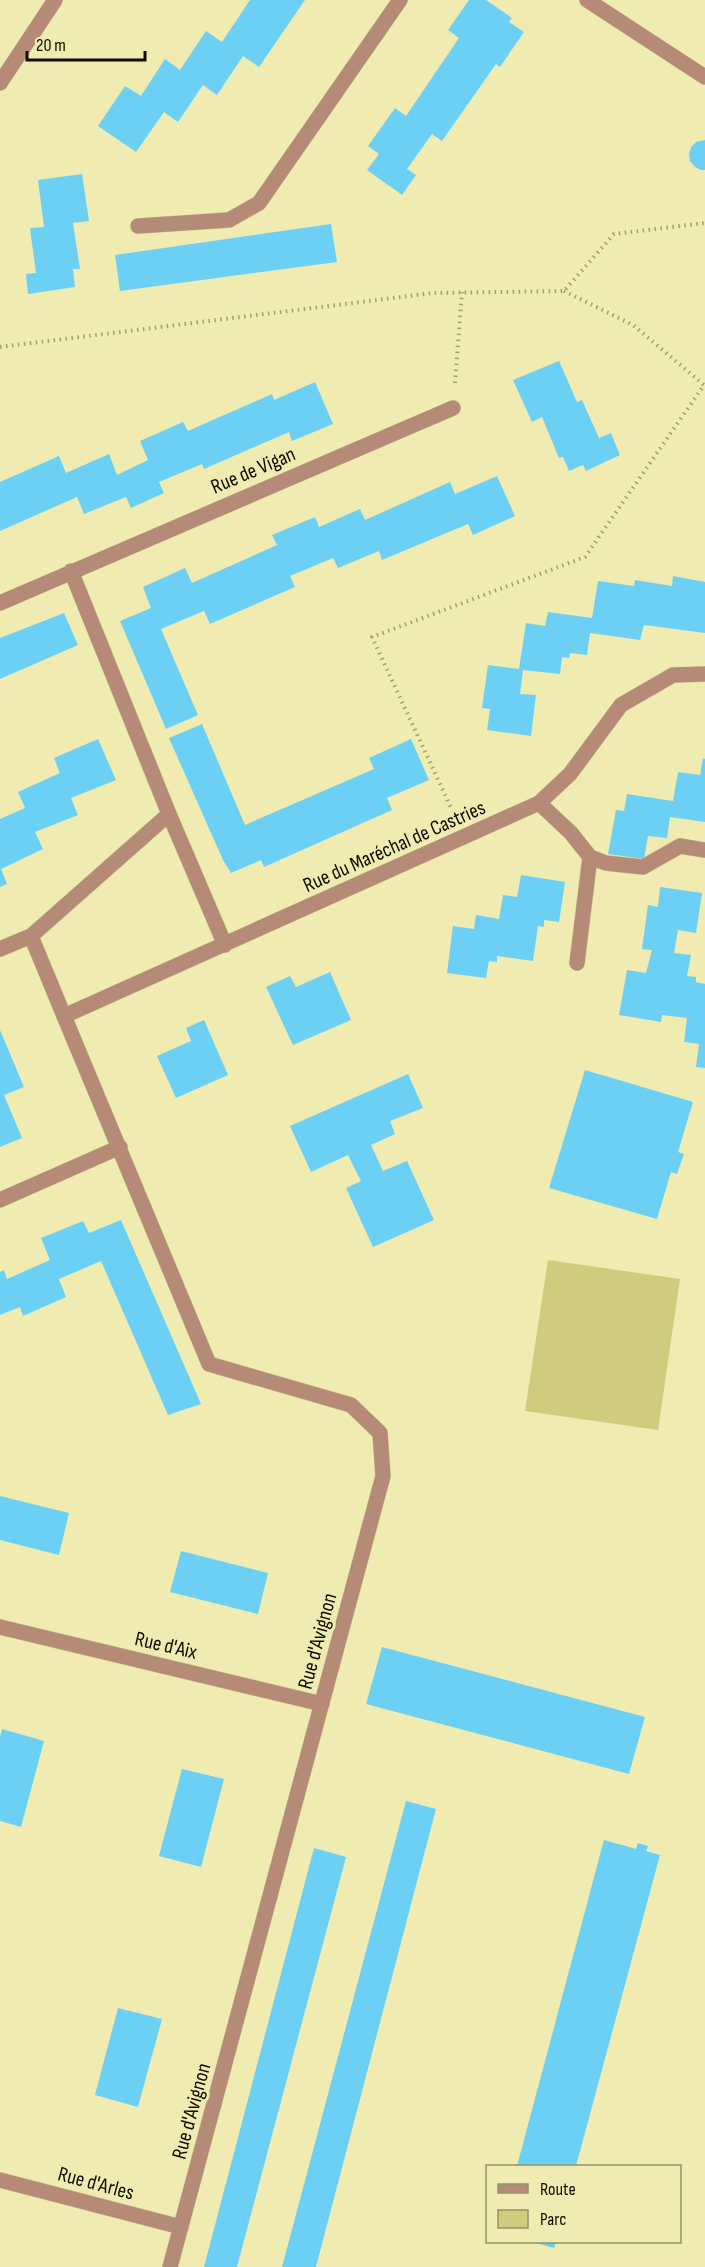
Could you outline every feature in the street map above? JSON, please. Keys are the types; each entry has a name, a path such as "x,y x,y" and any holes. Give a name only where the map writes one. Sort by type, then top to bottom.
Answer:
{"street":[{"path":"0,83 55,0"},
{"path":"138,226 229,220 260,203 400,0"},
{"path":"587,0 705,77"},
{"name":"Rue de Vigan","path":"0,603 453,408"},
{"path":"71,571 169,814 225,945"},
{"name":"Rue du Maréchal de Castries","path":"64,1016 539,804 570,774 621,705 673,675 705,674"},
{"path":"539,804 571,833 590,857 606,863 643,867 680,846 705,850"},
{"path":"0,949 31,936 169,814"},
{"path":"577,963 590,857"},
{"path":"0,1200 120,1147 31,936"},
{"name":"Rue d'Avignon","path":"120,1147 209,1364 351,1405 380,1433 383,1476 170,2267"},
{"name":"Rue d'Aix","path":"0,1627 322,1704"},
{"name":"Rue d'Arles","path":"0,2180 181,2227"}],"path":[{"path":"564,291 614,234 705,224"},
{"path":"453,408 462,291"},
{"path":"0,347 433,293 564,291 633,325 704,385 585,557 372,637 464,837"}],"green space":[{"path":"548,1260 680,1279 658,1430 525,1411"}],"building":[{"path":"250,0 305,0 259,67 243,56 217,95 203,85 178,122 164,112 136,152 98,126 125,86 141,96 165,59 180,70 206,31 222,42"},
{"path":"469,0 486,0 512,18 509,22 524,32 500,67 496,64 442,141 432,134 407,169 416,175 402,195 367,170 379,154 368,146 395,108 406,116 459,38 448,30"},
{"path":"705,140 705,170 701,170 690,161 689,154 696,142"},
{"path":"82,174 89,221 73,223 80,269 73,269 75,287 28,294 26,274 36,273 30,228 44,227 38,180"},
{"path":"331,224 337,262 120,291 115,255"},
{"path":"559,361 577,402 582,400 599,438 611,433 620,455 586,471 583,465 569,471 563,457 559,458 542,417 532,422 513,380"},
{"path":"315,382 333,424 292,441 289,432 204,469 202,464 159,482 164,493 131,508 126,497 84,514 77,497 0,531 0,482 59,456 66,473 109,454 117,475 148,460 140,441 183,422 188,431 272,394 274,400"},
{"path":"497,476 515,516 473,535 468,524 382,560 379,551 338,568 333,558 290,576 295,587 210,624 204,611 161,629 198,715 166,729 120,621 151,608 143,587 185,568 192,583 277,545 272,535 315,517 319,527 360,509 365,520 450,482 455,494"},
{"path":"673,576 705,582 705,633 644,625 640,640 590,633 587,655 570,653 569,658 562,657 560,674 523,670 520,694 536,695 531,736 487,730 490,709 482,708 488,665 519,669 526,623 545,626 548,612 592,618 598,581 634,586 635,580 672,586"},
{"path":"64,613 78,645 0,679 0,638"},
{"path":"202,724 245,825 374,769 369,758 411,739 429,780 387,798 392,810 264,867 261,860 231,873 223,860 169,738"},
{"path":"98,739 116,780 71,798 78,815 35,832 43,849 1,869 7,884 0,887 0,819 25,808 18,792 60,773 54,758"},
{"path":"703,758 705,759 705,822 670,817 667,838 648,836 644,859 608,854 616,810 624,811 627,794 673,801 678,772 700,775"},
{"path":"521,875 565,882 559,922 544,920 544,927 538,926 533,961 497,956 497,962 489,961 486,978 447,973 453,926 474,929 476,915 499,919 503,895 517,897"},
{"path":"660,887 702,893 696,933 678,930 674,953 691,955 687,976 696,977 696,982 705,984 705,1068 696,1067 699,1044 684,1042 687,1018 662,1015 661,1022 619,1015 627,970 646,973 652,950 642,949 648,905 658,907"},
{"path":"330,972 351,1020 293,1045 266,987 290,976 296,987"},
{"path":"204,1020 228,1075 176,1098 157,1056 191,1041 186,1028"},
{"path":"0,1030 24,1087 4,1095 22,1138 0,1147"},
{"path":"585,1070 693,1102 678,1152 684,1154 677,1174 671,1172 657,1219 549,1188"},
{"path":"408,1074 423,1108 390,1121 395,1134 371,1145 383,1171 407,1161 434,1220 373,1247 346,1188 361,1181 348,1155 311,1172 290,1126"},
{"path":"121,1220 201,1404 168,1415 101,1261 59,1279 66,1297 23,1316 20,1307 0,1315 0,1272 4,1270 7,1279 50,1260 41,1238 83,1221 89,1233"},
{"path":"0,1496 69,1513 59,1555 0,1540"},
{"path":"181,1551 268,1573 258,1614 170,1592"},
{"path":"382,1647 645,1717 629,1774 366,1704"},
{"path":"2,1729 44,1741 21,1827 0,1821 0,1737"},
{"path":"182,1769 224,1779 201,1867 159,1856"},
{"path":"406,1801 436,1809 316,2267 282,2267"},
{"path":"604,1840 636,1849 638,1843 648,1846 646,1851 660,1855 576,2165 517,2165"},
{"path":"314,1848 346,1857 237,2267 204,2267"},
{"path":"118,2008 162,2019 138,2107 95,2095"},
{"path":"536,2243 556,2243 554,2248"}]}
